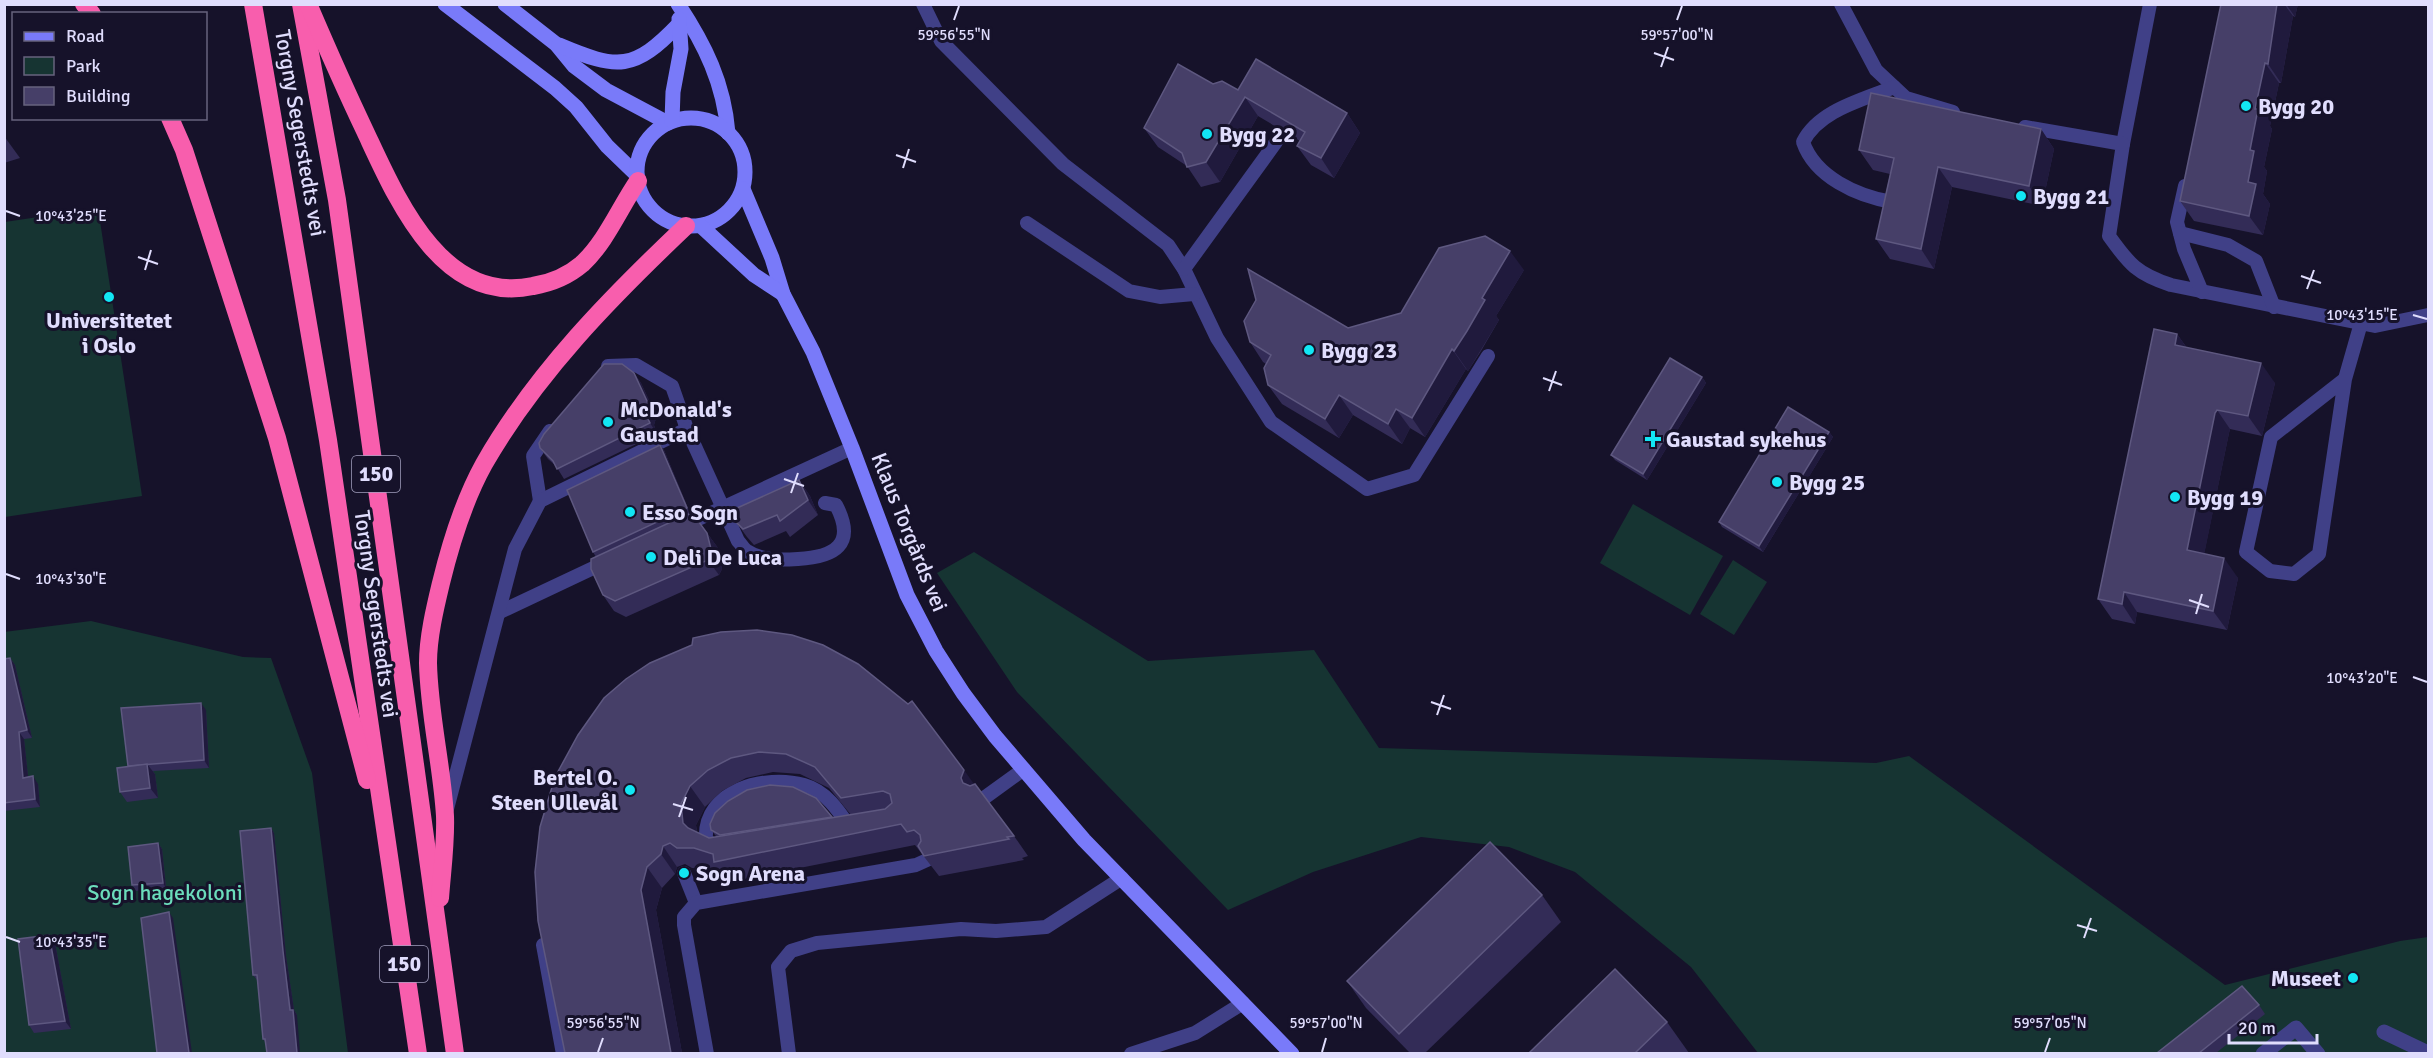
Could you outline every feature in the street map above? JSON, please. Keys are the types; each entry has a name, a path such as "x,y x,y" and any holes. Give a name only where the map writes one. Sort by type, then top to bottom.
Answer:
{"highway":[{"name":"Torgny Segerstedts vei","path":"253,4 328,440 418,1053"},
{"name":"Torgny Segerstedts vei","path":"301,4 337,200 438,945 455,1053"},
{"path":"308,4 383,172 401,206 431,248 473,280 508,289 534,286 562,277 582,264 596,248 637,178"},
{"path":"171,120 184,150 274,427 323,604 391,875"},
{"path":"438,945 445,818 428,662 438,597 465,506 483,465 502,435 544,379 621,288 694,226"}],"main road":[{"path":"445,4 555,88 576,107 607,146 637,178 642,195 660,216 694,226 727,213 743,189 746,174 744,159 728,133 716,124 702,119 670,122 653,133 644,145 637,178"},
{"path":"505,4 556,44 574,66 606,90 670,122"},
{"path":"670,122 681,49 678,4"},
{"path":"678,4 702,41 714,65 723,92 728,133"},
{"path":"556,44 585,57 611,63 631,61 656,47 679,24"},
{"name":"Klaus Torgårds vei","path":"743,189 772,258 783,294 813,352 852,448 907,596 936,651 963,693 1084,840 1292,1053"},
{"name":"Klaus Torgårds vei","path":"694,226 754,275 783,294"}],"street":[{"path":"2264,1053 2296,1028 2318,1053"},
{"path":"2384,1032 2428,1053"}],"lane":[{"path":"923,4 941,41 1063,164 1168,245 1184,269 1217,338 1271,422 1367,489 1414,474 1444,430 1488,356"},
{"path":"1841,4 1876,70 1894,87 1906,98 1962,115"},
{"path":"2150,4 2123,144 2109,236 2131,266 2146,277 2202,291 2375,326 2428,315"},
{"path":"1892,202 1859,193 1833,179 1808,157 1803,142 1810,127 1836,111 1894,87"},
{"path":"2007,124 2123,144"},
{"path":"1184,269 1276,142"},
{"path":"2187,176 2177,222 2197,284 2202,291"},
{"path":"1027,223 1129,291 1160,297 1194,294"},
{"path":"2180,233 2228,245 2256,261 2274,306"},
{"path":"2345,379 2271,437 2246,552 2270,571 2294,574 2319,554 2345,379 2361,323"},
{"path":"598,374 605,366 636,364 672,386 687,429 738,541 746,551 778,560 818,558 833,553 842,542 845,531 843,518 836,506 825,502"},
{"path":"445,818 515,549 540,501 534,456 556,424"},
{"path":"540,501 687,429"},
{"path":"670,532 852,448"},
{"path":"500,612 617,557"},
{"path":"984,798 1024,769"},
{"path":"733,848 722,850 712,848 706,839 705,826 711,810 729,794 750,786 776,781 805,786 825,797 845,830 867,826"},
{"path":"707,1053 684,925 688,910 696,903 916,866 927,860"},
{"path":"684,873 696,903"},
{"path":"789,1053 778,967 791,951 817,943 961,928 996,930 1046,927 1122,878"},
{"path":"540,925 563,1053"},
{"path":"1131,1053 1195,1033 1243,1003"}],"green space":[{"path":"98,208 142,496 5,517 5,222"},
{"path":"1633,504 1723,556 1690,615 1600,563"},
{"path":"974,552 1148,661 1314,650 1379,748 1876,763 1909,756 2225,985 2400,941 2428,937 2428,1053 1758,1053 1691,967 1575,872 1509,847 1421,837 1313,872 1228,910 1017,692 937,573"},
{"path":"1733,560 1767,582 1734,635 1700,614"},
{"name":"Sogn hagekoloni","path":"91,621 243,657 271,658 312,773 348,1053 5,1053 4,632"}],"building":[{"name":"Bygg 20","path":"2221,4 2277,4 2268,64 2265,63 2255,109 2258,109 2250,150 2254,151 2248,182 2256,184 2249,216 2180,201"},
{"path":"1256,59 1347,113 1321,158 1297,146 1305,132 1245,97 1206,162 1187,167 1182,153 1144,128 1178,64 1213,84 1222,81 1238,90"},
{"name":"Bygg 21","path":"1871,93 2041,129 2029,186 1938,167 1921,249 1876,239 1894,158 1859,150"},
{"name":"Bygg 23","path":"1485,236 1510,251 1482,298 1485,300 1467,331 1454,351 1452,349 1412,418 1396,409 1388,424 1339,395 1325,419 1268,385 1264,368 1271,355 1250,342 1244,321 1256,300 1248,269 1348,328 1401,313 1439,248"},
{"name":"Bygg 19","path":"2154,329 2177,334 2175,345 2261,363 2248,416 2217,410 2215,413 2187,550 2224,558 2213,611 2124,592 2122,604 2098,599"},
{"path":"1670,358 1702,377 1643,474 1611,455"},
{"path":"604,364 622,364 634,373 649,407 646,415 650,423 557,469 553,461 540,448 539,443 544,434"},
{"name":"Bygg 25","path":"1788,407 1829,432 1759,546 1719,522"},
{"path":"660,445 687,508 593,552 567,490"},
{"path":"799,480 808,500 780,521 777,515 743,529 736,522 737,508"},
{"path":"688,514 696,518 707,533 712,553 708,560 615,601 603,595 591,569 591,559"},
{"path":"757,630 792,635 823,645 858,664 908,704 912,701 964,770 961,778 963,783 970,786 975,784 1014,836 1007,837 1009,839 924,856 918,846 921,841 920,835 914,830 907,832 901,824 714,862 713,854 694,848 677,848 670,843 663,846 661,854 647,867 641,890 671,1053 565,1053 538,921 535,872 540,827 555,777 578,735 604,698 650,663 692,645 693,638 721,632","holes":["759,752 786,754 815,767 841,798 883,791 890,794 892,803 885,809 709,838 688,828 683,823 681,804 690,786 708,770 731,758"]},
{"path":"10,658 27,730 19,732 23,778 33,776 35,799 4,803 4,659"},
{"path":"201,703 204,760 128,766 121,708"},
{"path":"147,764 150,788 120,792 117,768"},
{"path":"770,785 793,787 816,798 832,817 720,835 711,830 710,824 715,813 728,801 747,790"},
{"path":"271,828 283,951 290,1010 293,1010 297,1053 267,1053 265,1039 263,1039 257,975 253,975 240,831"},
{"path":"1490,842 1542,895 1399,1034 1347,981"},
{"path":"158,843 163,883 132,885 128,847"},
{"path":"169,912 189,1053 157,1053 141,918"},
{"path":"49,935 65,1021 29,1025 18,939"},
{"path":"1615,969 1667,1022 1635,1053 1529,1053"},
{"path":"2242,986 2259,1005 2199,1053 2157,1053"}],"place":[{"name":"Bygg 20","path":"2246,106"},
{"name":"Bygg 22","path":"1207,134"},
{"name":"Bygg 21","path":"2021,196"},
{"name":"Universitetet i Oslo","path":"109,297"},
{"name":"Bygg 23","path":"1309,350"},
{"name":"McDonald's Gaustad","path":"608,422"},
{"name":"Gaustad sykehus","path":"1653,439"},
{"name":"Bygg 25","path":"1777,482"},
{"name":"Bygg 19","path":"2175,497"},
{"name":"Esso Sogn","path":"630,512"},
{"name":"Deli De Luca","path":"651,557"},
{"name":"Bertel O. Steen Ullevål","path":"630,790"},
{"name":"Sogn Arena","path":"684,873"},
{"name":"Museet","path":"2353,978"}]}
